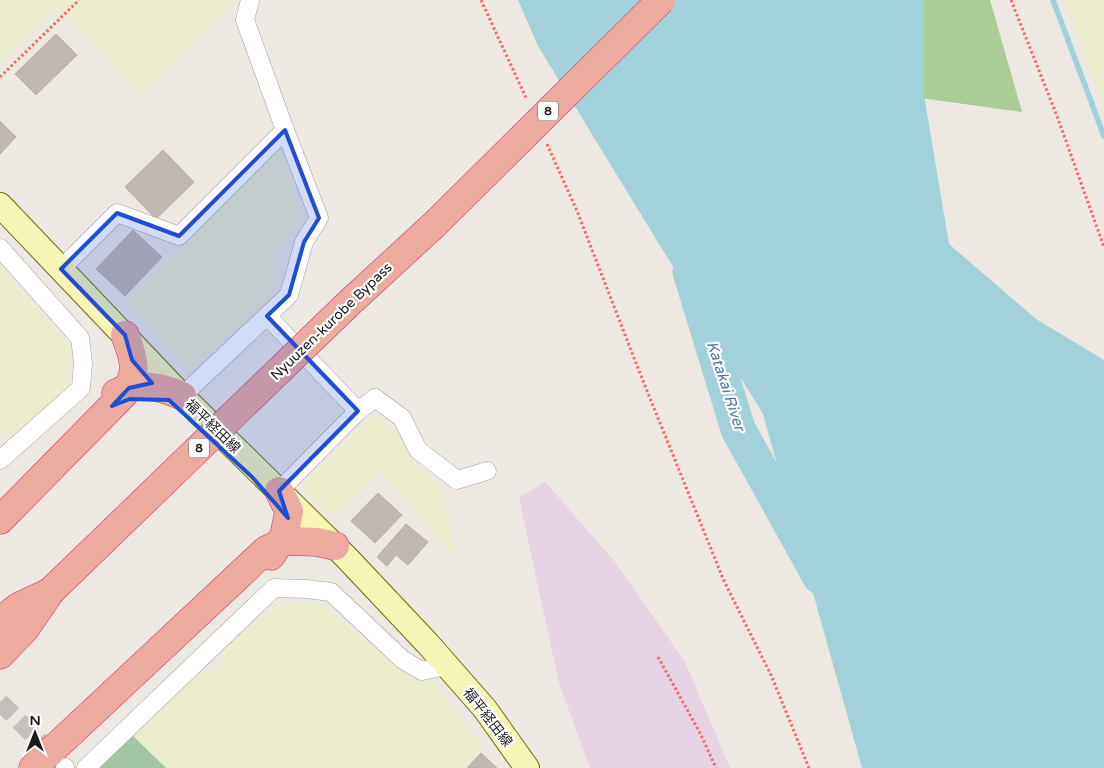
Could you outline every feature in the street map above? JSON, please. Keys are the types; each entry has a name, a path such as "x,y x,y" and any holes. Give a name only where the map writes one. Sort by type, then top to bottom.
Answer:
{"highway":[{"name":"Nyuuzen-kurobe Bypass","path":"0,641 347,305 436,223 661,0"},
{"path":"0,520 134,376 126,347"},
{"path":"116,397 130,399 170,395"},
{"path":"0,507 116,397"},
{"path":"59,768 284,536 289,511 274,495"},
{"path":"273,549 274,495"},
{"path":"33,768 273,549 286,541 324,548"},
{"path":"0,620 18,607 51,591"},
{"path":"0,656 25,630 51,591"}],"main road":[{"name":"福平経田線","path":"0,205 61,268 126,347"},
{"name":"福平経田線","path":"0,216 20,240 126,347 170,395 274,495 324,548"},
{"name":"福平経田線","path":"288,518 324,548 428,644 485,709 527,768"}],"street":[{"path":"170,395 267,316 289,295 304,242 319,218 245,20 250,0"},
{"path":"61,268 117,213 179,236 285,130"},
{"path":"0,248 80,338 83,364 81,388 0,460"},
{"path":"267,316 358,412"},
{"path":"274,495 358,412 375,398 402,418 418,450 457,480 487,471"},
{"path":"86,768 274,588 331,592 403,660 422,671 446,666"}],"path":[{"path":"0,77 79,0"},
{"path":"481,0 530,105"},
{"path":"1011,0 1057,116 1104,247"},
{"path":"546,141 577,211 641,376 724,580 771,675 809,768"},
{"path":"658,657 700,733 716,768"}],"highlighted area":[{"path":"285,130 319,218 304,242 289,295 267,316 358,411 279,491 288,518 252,477 169,400 130,399 112,406 129,388 152,383 132,360 125,335 61,269 117,213 179,236"}],"shaded area":[{"path":"545,482 615,562 685,662 730,768 590,768 559,683 519,498"}],"green space":[{"path":"0,0 234,0 142,95 57,6 0,64"},
{"path":"874,0 990,0 1022,112 892,94"},
{"path":"1065,0 1104,0 1104,105"},
{"path":"281,152 301,215 279,251 271,299 190,370 126,302 226,198"},
{"path":"0,266 70,345 67,387 17,436 0,433"},
{"path":"373,414 401,435 411,460 442,488 456,558 381,471 332,517 301,486"},
{"path":"303,601 327,607 354,633 405,672 430,676 482,747 462,768 166,768 133,736 199,673 214,672 223,662 223,651 273,606"},
{"path":"133,736 166,768 98,768"}],"water":[{"path":"518,0 924,0 924,95 949,244 1036,319 1104,360 1104,768 862,768 763,414 538,46"}],"building":[{"path":"56,34 77,55 36,95 15,74"},
{"path":"0,121 16,137 0,154"},
{"path":"163,150 194,182 156,219 125,187"},
{"path":"133,230 162,257 125,296 96,269"},
{"path":"378,493 402,515 375,543 351,521"},
{"path":"406,524 428,542 408,565 396,555 387,566 377,557"},
{"path":"481,753 497,768 467,768"}],"waterway":[{"path":"1053,0 1104,136"},
{"name":"Katakai River","path":"690,272 738,429 820,577"}],"tunnel":[{"path":"0,702 56,758"}]}
